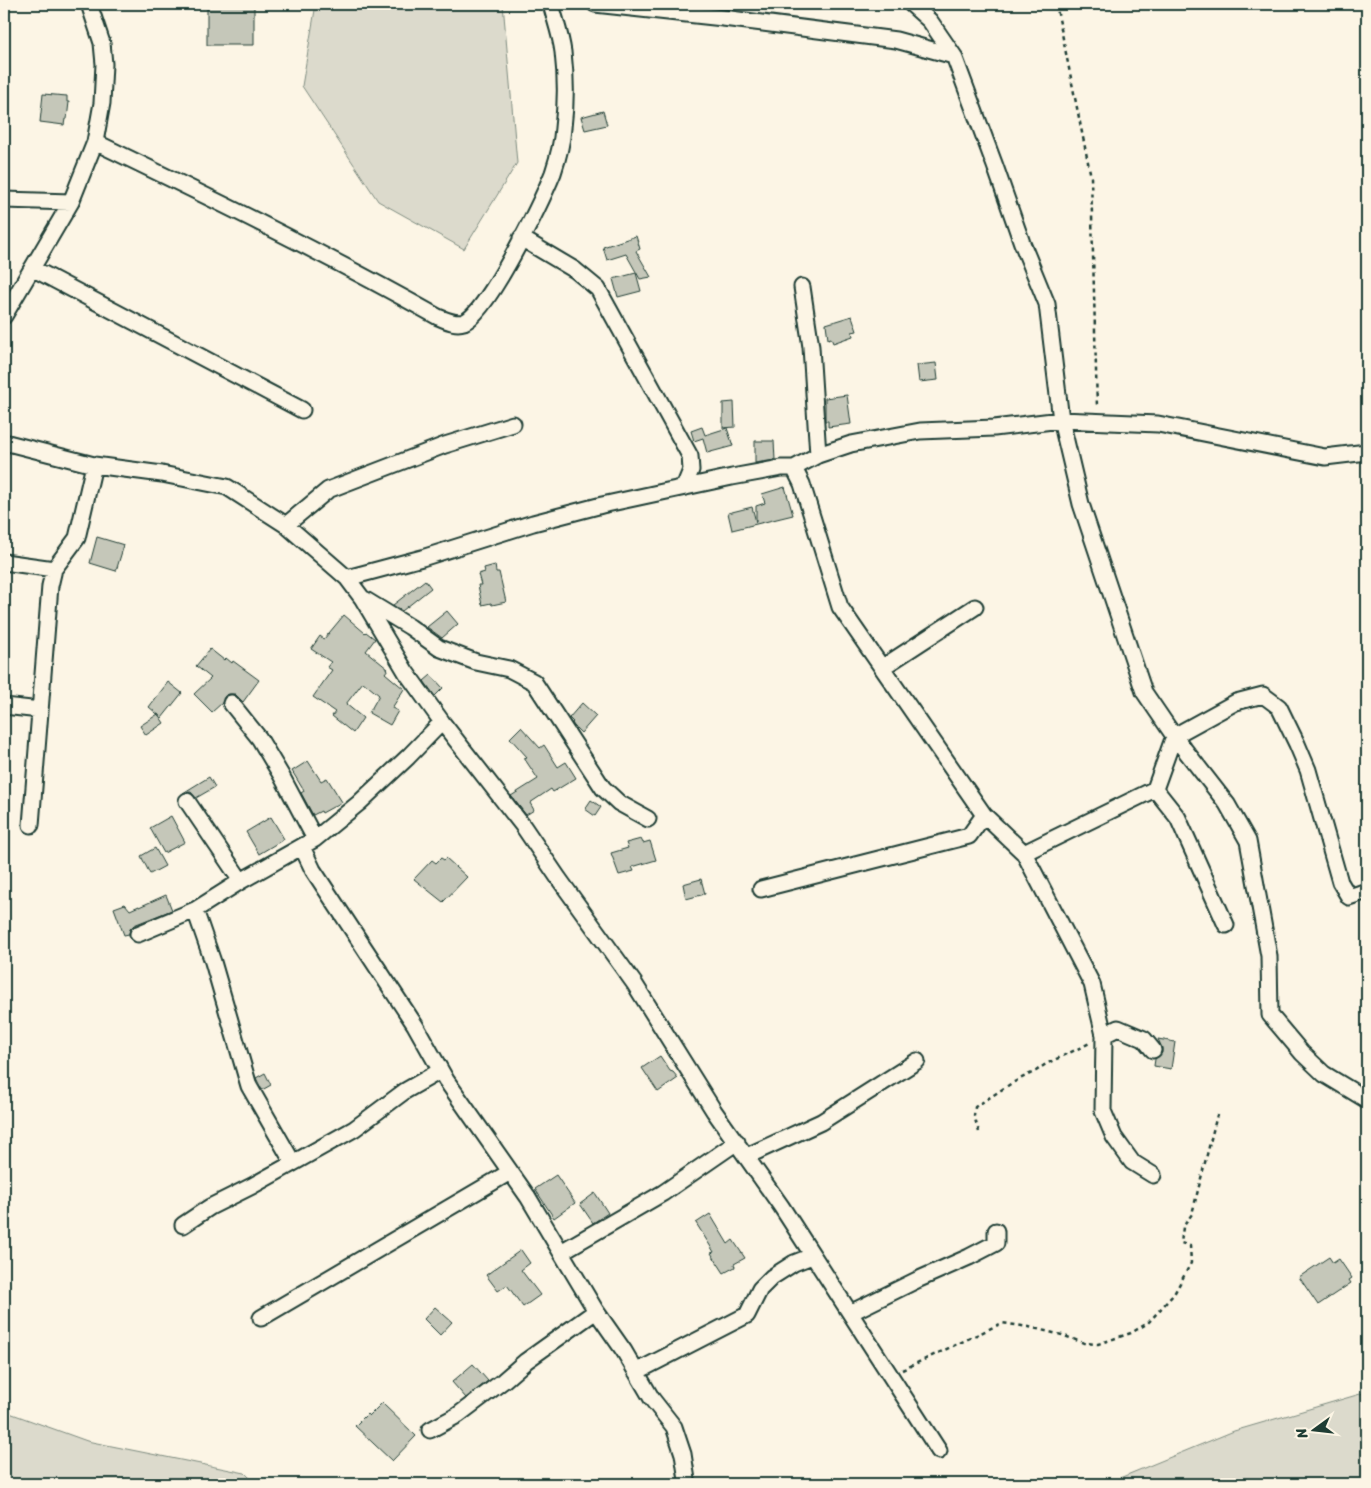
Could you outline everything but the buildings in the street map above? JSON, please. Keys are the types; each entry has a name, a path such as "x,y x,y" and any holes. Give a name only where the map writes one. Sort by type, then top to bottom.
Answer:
{"street":[{"path":"4,316 71,202 95,142 102,103 104,64 102,43 89,4"},
{"path":"95,142 315,250 438,317 451,322 463,322 474,315 489,296 534,215 553,172 561,147 565,90 563,51 551,4"},
{"path":"595,4 896,40 954,56"},
{"path":"910,4 930,21 954,56 1022,244 1047,304 1061,420 1081,504 1144,692 1174,736 1227,804 1248,841 1269,956 1270,1015 1302,1053 1324,1074 1367,1100"},
{"path":"4,200 71,202"},
{"path":"521,238 575,270 598,290 690,456 691,470 684,487"},
{"path":"32,268 302,410"},
{"path":"802,287 812,347 818,455"},
{"path":"347,578 422,558 533,523 602,505 782,468 794,468 818,455 851,444 920,432 994,428 1061,420 1158,424 1325,457 1367,452"},
{"path":"286,525 328,490 445,445 513,424"},
{"path":"4,442 94,465 162,474 227,487 286,525 347,578 362,598 406,672 442,722 523,826 634,982 714,1111 781,1206 939,1451"},
{"path":"31,825 50,586 54,570 77,538 94,465"},
{"path":"794,468 802,484 840,607 984,814 1024,853 1092,984 1104,1035 1103,1111 1114,1138 1132,1162 1154,1175"},
{"path":"4,562 54,570"},
{"path":"362,598 410,627 439,648 476,662 509,669 534,682 602,788 619,803 648,819"},
{"path":"883,667 975,607"},
{"path":"1024,853 1155,789 1174,736 1236,702 1263,696 1279,707 1298,744 1308,770 1340,882 1349,896 1367,891"},
{"path":"231,703 259,738 272,760 308,843 313,870 415,1025 440,1071 510,1172 596,1311 624,1351 652,1399 674,1428 683,1454 688,1480"},
{"path":"4,706 40,710"},
{"path":"138,934 195,910 308,843 359,803 442,722"},
{"path":"1155,789 1178,818 1226,925"},
{"path":"187,801 241,881"},
{"path":"761,889 969,836 984,814"},
{"path":"195,910 213,962 249,1086 292,1163"},
{"path":"1104,1035 1118,1028 1144,1039 1153,1050"},
{"path":"747,1156 821,1122 917,1061"},
{"path":"183,1225 210,1207 252,1186 354,1129 404,1091 440,1071"},
{"path":"561,1252 663,1193 736,1142"},
{"path":"261,1318 510,1172"},
{"path":"850,1314 917,1280 969,1258 996,1243 996,1231"},
{"path":"636,1372 748,1315 760,1289 772,1277 794,1263 812,1256"},
{"path":"430,1430 458,1414 504,1381 526,1361 596,1311"}],"path":[{"path":"1056,4 1091,177 1097,422"},
{"path":"980,1132 974,1116 975,1107 1046,1064 1083,1048 1104,1035"},
{"path":"890,1376 1002,1323 1037,1329 1084,1343 1098,1344 1131,1333 1148,1323 1174,1294 1191,1263 1190,1246 1181,1243 1183,1227 1192,1214 1217,1115"}],"shaded area":[{"path":"316,4 503,4 517,163 464,249 378,201 302,86"},
{"path":"1367,1392 1367,1484 1105,1484 1234,1431"},
{"path":"4,1411 87,1441 245,1473 256,1484 4,1484"}]}
